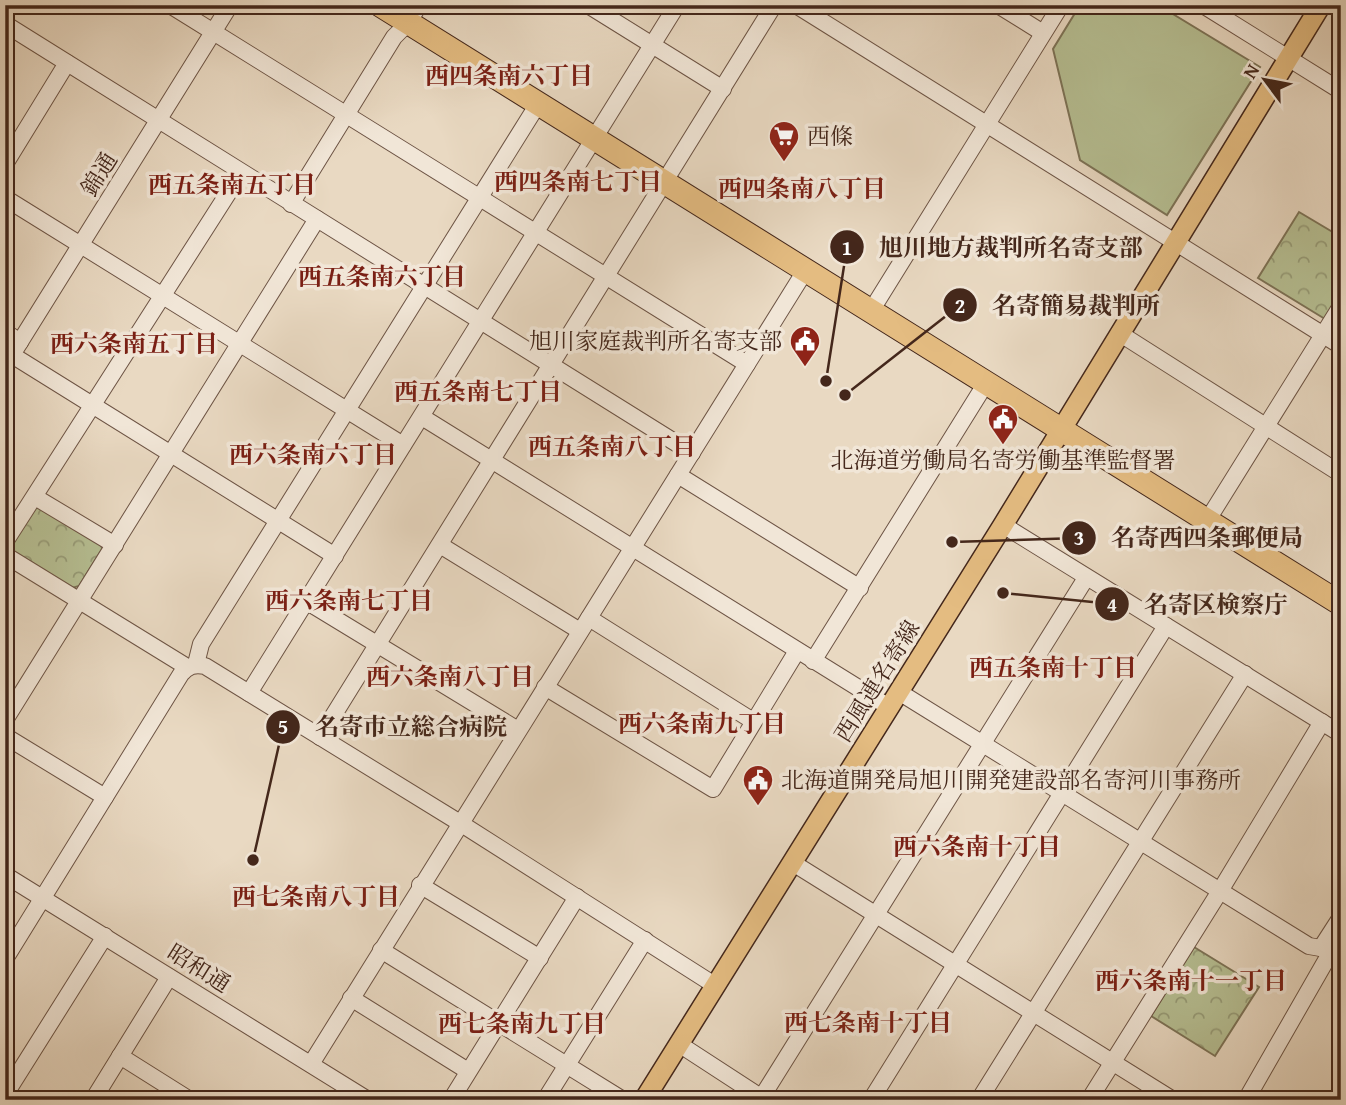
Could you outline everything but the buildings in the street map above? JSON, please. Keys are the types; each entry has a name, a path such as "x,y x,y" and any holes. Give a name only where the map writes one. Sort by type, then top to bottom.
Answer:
{"highway":[{"path":"380,5 413,14 538,104 1207,522 1337,595"}],"main road":[{"name":"西風連名寄線","path":"644,1100 1003,525 1321,5"}],"street":[{"path":"170,5 747,364"},
{"name":"錦通","path":"11,351 81,246 230,5"},
{"path":"588,5 723,89"},
{"path":"249,693 677,5"},
{"path":"320,737 774,5"},
{"path":"796,5 1341,346"},
{"path":"998,5 1043,33"},
{"path":"871,311 1061,5"},
{"path":"1203,5 1341,91"},
{"path":"291,204 394,37 413,14"},
{"path":"5,24 692,453"},
{"path":"5,164 67,63"},
{"path":"5,959 105,797 192,666 201,644 538,104"},
{"path":"5,542 241,173"},
{"path":"5,198 404,445"},
{"path":"5,720 317,219"},
{"path":"311,1064 805,271"},
{"path":"1207,522 1341,306"},
{"path":"5,332 11,351 335,556"},
{"path":"1119,333 1341,474"},
{"path":"814,661 986,383"},
{"path":"422,417 814,661 983,744 1309,946 1331,951"},
{"path":"678,475 860,588"},
{"path":"35,497 115,545"},
{"path":"1003,525 1341,734"},
{"path":"440,545 753,721"},
{"path":"5,555 192,666 205,666 460,823 716,986"},
{"path":"679,1044 763,1099 1086,578"},
{"path":"306,601 518,730"},
{"path":"872,1100 1166,626"},
{"path":"545,687 713,789 797,651"},
{"path":"979,1100 1245,674"},
{"path":"1089,1100 1322,722"},
{"path":"5,736 105,797"},
{"path":"793,863 1173,1100"},
{"name":"昭和通","path":"5,875 366,1099"},
{"path":"421,885 540,958"},
{"path":"451,1100 577,897"},
{"path":"1246,1100 1331,951 1341,917"},
{"path":"5,1095 105,936"},
{"path":"545,1100 645,940"},
{"path":"381,950 623,1100"},
{"path":"93,1100 169,976"},
{"path":"351,998 468,1071"},
{"path":"120,1056 190,1100"}],"green space":[{"path":"1080,5 1158,5 1260,67 1167,215 1080,160 1053,49"},
{"path":"1299,212 1341,237 1341,294 1325,319 1258,278"},
{"path":"39,505 101,543 102,549 79,586 72,588 11,551 11,545 35,507"},
{"path":"1194,947 1259,987 1215,1056 1151,1016"}],"place":[{"name":"西條","path":"784,163"},
{"name":"旭川家庭裁判所名寄支部","path":"805,368"},
{"name":"旭川地方裁判所名寄支部","path":"826,381"},
{"name":"名寄簡易裁判所","path":"845,395"},
{"name":"北海道労働局名寄労働基準監督署","path":"1003,446"},
{"name":"名寄西四条郵便局","path":"952,542"},
{"name":"名寄区検察庁","path":"1003,593"},
{"name":"北海道開発局旭川開発建設部名寄河川事務所","path":"758,807"},
{"name":"名寄市立総合病院","path":"253,860"}],"district":[{"name":"西四条南六丁目","path":"509,76"},
{"name":"西四条南七丁目","path":"578,182"},
{"name":"西五条南五丁目","path":"232,185"},
{"name":"西四条南八丁目","path":"802,189"},
{"name":"西五条南六丁目","path":"382,277"},
{"name":"西六条南五丁目","path":"134,344"},
{"name":"西五条南七丁目","path":"478,392"},
{"name":"西五条南八丁目","path":"612,447"},
{"name":"西六条南六丁目","path":"313,455"},
{"name":"西六条南七丁目","path":"349,601"},
{"name":"西五条南十丁目","path":"1053,668"},
{"name":"西六条南八丁目","path":"450,677"},
{"name":"西六条南九丁目","path":"702,724"},
{"name":"西六条南十丁目","path":"977,847"},
{"name":"西七条南八丁目","path":"316,897"},
{"name":"西六条南十一丁目","path":"1191,981"},
{"name":"西七条南十丁目","path":"868,1023"},
{"name":"西七条南九丁目","path":"522,1024"}]}
